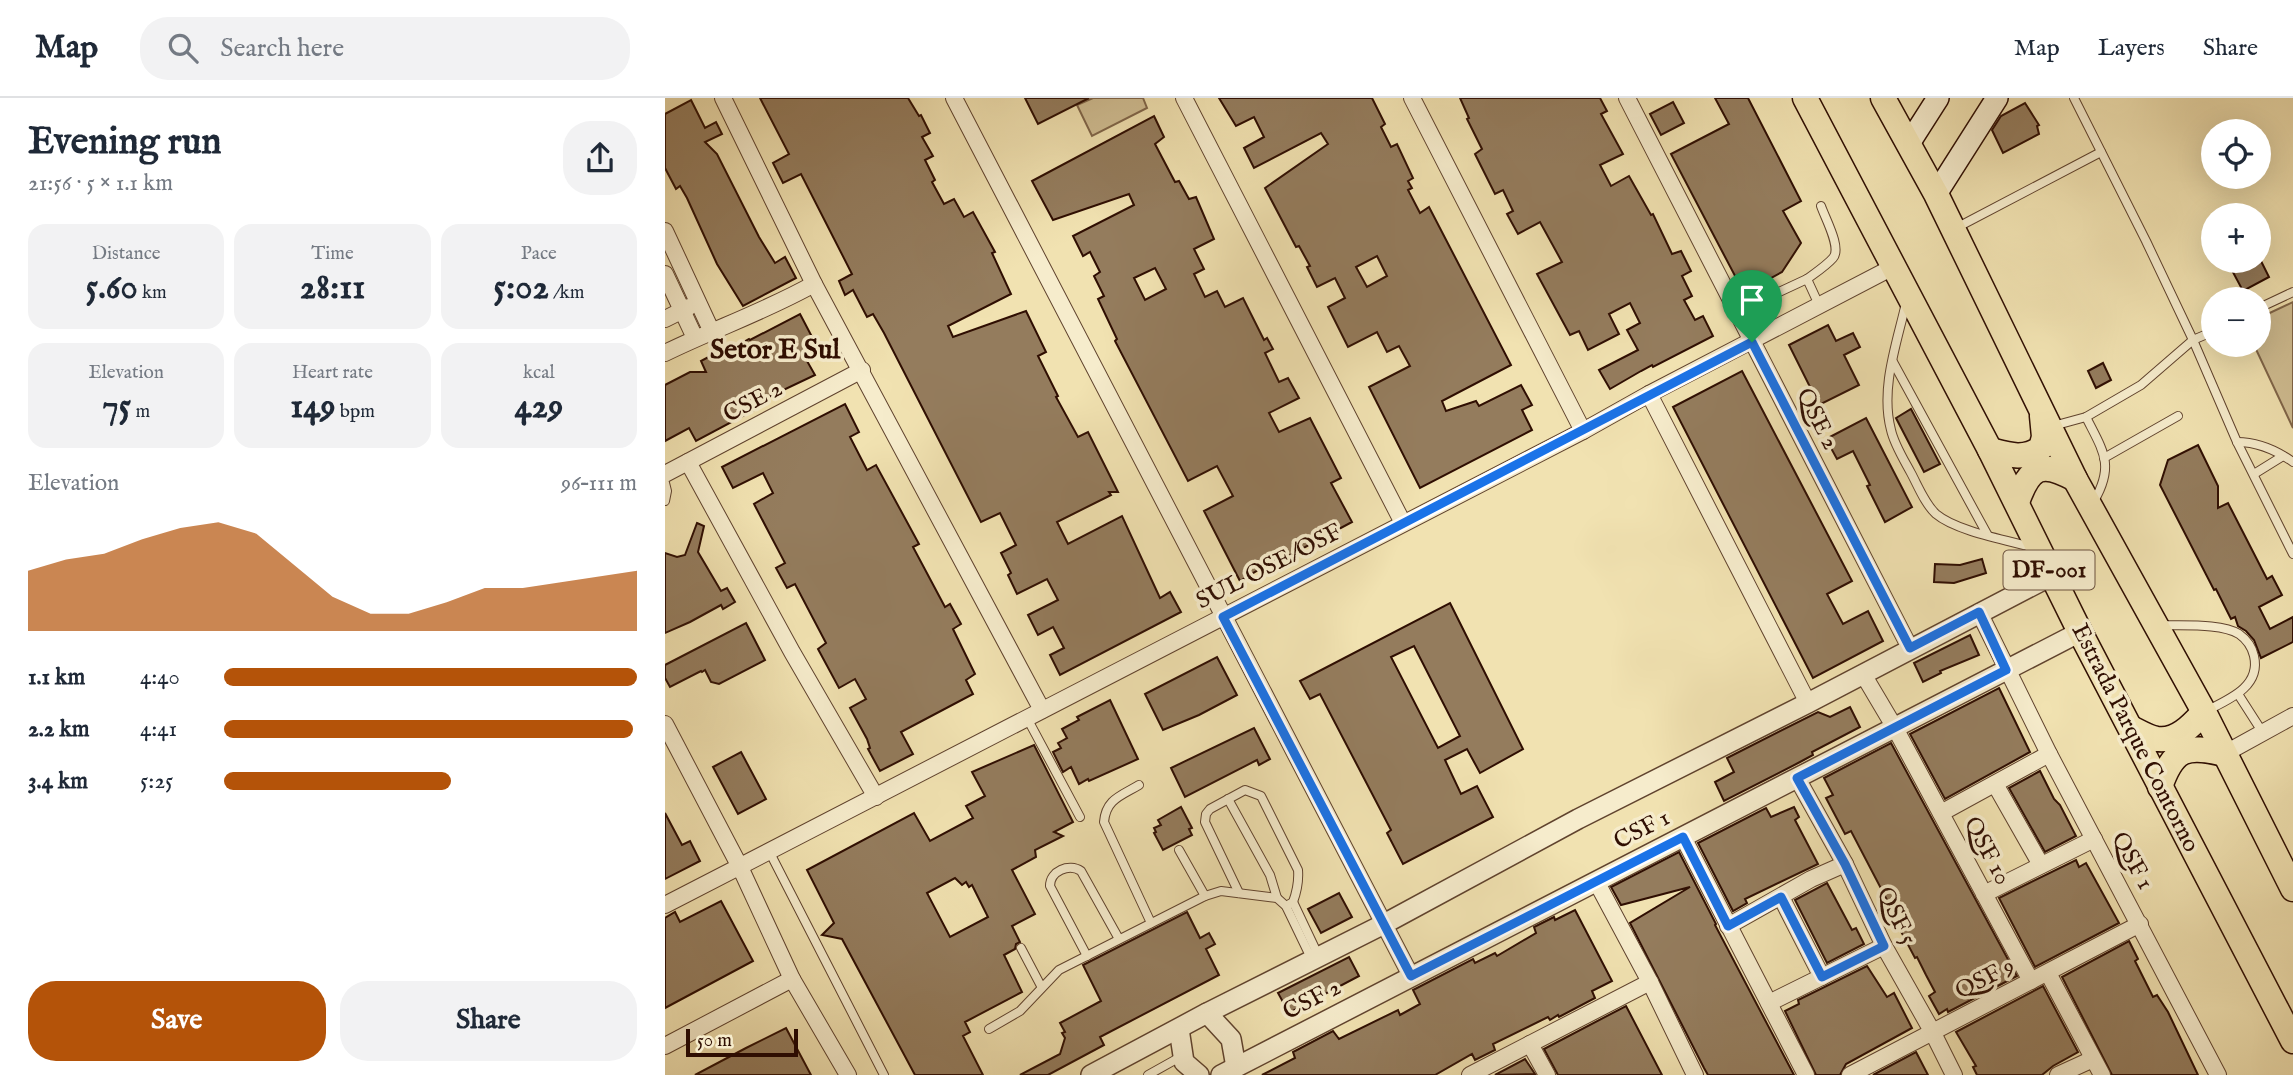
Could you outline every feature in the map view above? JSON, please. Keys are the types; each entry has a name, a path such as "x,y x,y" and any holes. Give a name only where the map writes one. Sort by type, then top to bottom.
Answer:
{"highway":[{"name":"Estrada Parque Contorno","path":"1805,98 2017,502 2051,576 2293,1041"},
{"name":"DF-001","path":"1883,98 1936,194 2074,479 2204,712 2293,889"},
{"path":"1990,450 2022,457 2034,453 2041,448 2045,421"},
{"path":"2017,502 2023,485 2037,471 2049,468 2059,470 2074,479"},
{"path":"2131,728 2157,739 2167,738 2190,727 2204,712"},
{"path":"2160,787 2167,767 2176,757 2200,748 2224,754"}],"main road":[{"path":"1908,145 1938,98"},
{"path":"1936,194 1997,98"}],"street":[{"path":"723,98 814,284 862,370 1035,714"},
{"path":"954,98 1411,976"},
{"path":"1184,98 1403,523"},
{"path":"1412,98 1583,430"},
{"name":"QSE 2","path":"1628,98 1910,648"},
{"path":"665,231 711,330"},
{"name":"SUL OSE/OSF","path":"665,905 1893,267"},
{"path":"665,274 695,338"},
{"path":"665,354 711,330 768,308 814,284"},
{"path":"665,320 698,303"},
{"name":"CSE 2","path":"665,474 862,370"},
{"path":"1649,394 1808,703"},
{"path":"688,462 792,652 876,797"},
{"path":"1091,1075 1578,819 2051,576"},
{"name":"QSF 1","path":"1979,612 2049,754 2218,1075"},
{"name":"CSF 1","path":"1411,976 2080,632"},
{"path":"1863,674 1941,813"},
{"path":"2224,754 2293,716"},
{"path":"665,724 740,867 792,979 848,1075"},
{"name":"QSF 10","path":"2031,981 1941,813 2049,754"},
{"name":"QSF 5","path":"1797,778 1845,864 1884,946 1954,1075"},
{"path":"1996,784 2041,865"},
{"path":"1683,837 1806,1075"},
{"path":"1984,894 2094,839"},
{"path":"1728,926 1811,879 1845,864"},
{"path":"1596,881 1650,982 1695,1075"},
{"path":"1781,897 1822,977"},
{"name":"QSF 9","path":"1850,1075 2140,924"},
{"path":"1769,1003 1884,946"},
{"path":"2048,973 2102,1075"},
{"name":"CSF 2","path":"1227,1072 1411,976"},
{"path":"665,1046 792,979"},
{"path":"1470,1075 1650,982"},
{"path":"1207,1013 1231,1040 1227,1072"},
{"path":"1179,1029 1184,1062 1199,1075"},
{"path":"1530,1044 1547,1075"},
{"path":"2058,1075 2093,1059"}],"lane":[{"path":"2074,98 2193,340 2237,442 2293,554"},
{"path":"1953,230 2101,152"},
{"path":"1736,312 1807,279 1834,257 1836,244 1821,206"},
{"path":"1807,279 1819,305"},
{"path":"2271,302 2293,292"},
{"path":"1908,297 1889,380 1888,408 1891,430 1922,494 1936,513 1955,525 2039,550"},
{"path":"2045,421 2086,417 2140,385 2193,340 2201,337"},
{"path":"1893,361 1987,534"},
{"path":"2105,458 2178,416"},
{"path":"2086,417 2105,458 2104,484 2090,507"},
{"path":"2237,442 2254,442 2293,462"},
{"path":"2254,474 2283,456"},
{"path":"665,483 665,501"},
{"path":"2155,625 2209,627 2238,634 2250,645 2255,665 2247,686 2238,694 2204,712"},
{"path":"2238,694 2263,733"},
{"path":"1035,714 1080,817"},
{"path":"1139,785 1109,803 1104,822 1151,923"},
{"path":"1239,892 1206,822 1206,814 1210,809 1245,790 1261,796 1298,870 1299,883 1289,904"},
{"path":"1228,799 1270,875 1277,898"},
{"path":"1179,850 1205,896"},
{"path":"769,851 884,1075"},
{"path":"1087,956 1050,886 1052,876 1066,868 1072,867 1081,871 1119,939"},
{"path":"989,1029 1020,1011 1059,970 1205,896 1221,891 1277,898 1289,904 1315,958"},
{"path":"1021,948 1041,986"},
{"path":"1148,1075 1183,1056"}],"shaded area":[{"path":"1093,98 1143,98 1147,108 1092,136 1077,105"},
{"path":"2293,302 2293,428 2260,357 2271,357 2271,312"}],"building":[{"path":"760,98 908,98 930,133 922,137 933,156 925,160 935,180 932,182 944,204 954,199 964,217 973,212 995,252 992,253 1011,294 948,326 953,337 1026,311 1046,352 1038,356 1058,396 1056,397 1078,437 1088,432 1118,492 1109,492 1111,495 1057,522 1068,544 1122,516 1160,598 1170,592 1181,612 1060,675 1050,655 1064,648 1053,627 1038,635 1028,615 1058,600 1047,579 1017,594 1001,553 1016,545 1000,513 981,522 873,314 867,317 853,290 845,295 839,281 852,274 801,174 783,183 773,163 789,154"},
{"path":"1025,98 1089,98 1038,124"},
{"path":"1219,98 1372,98 1385,124 1381,127 1391,147 1397,144 1413,178 1408,181 1412,188 1408,190 1420,213 1429,207 1511,365 1442,401 1446,411 1476,401 1479,406 1521,385 1532,405 1522,410 1532,430 1420,488 1369,387 1410,366 1399,346 1387,352 1377,332 1348,347 1328,307 1345,298 1335,278 1317,287 1307,267 1310,266 1299,246 1296,247 1265,188 1328,144 1321,133 1254,168 1244,148 1264,137 1254,117 1236,126","holes":["1377,256 1387,276 1367,287 1356,267"]},
{"path":"1460,98 1600,98 1607,111 1601,114 1623,154 1600,165 1611,186 1629,176 1651,215 1653,214 1672,254 1681,251 1691,271 1682,276 1692,296 1684,300 1695,320 1703,316 1713,336 1653,367 1652,365 1610,389 1599,370 1638,350 1627,330 1640,323 1630,303 1609,314 1619,334 1588,350 1579,331 1570,335 1537,274 1562,262 1540,222 1518,234 1507,214 1513,211 1503,190 1495,194 1475,154 1482,149"},
{"path":"1715,98 1748,98 1801,201 1783,211 1801,243 1782,272 1744,293 1671,154 1729,124"},
{"path":"691,100 705,128 716,122 722,134 705,142 717,154 759,237 775,263 785,257 796,278 743,306 717,264 687,198 680,186 676,189 665,168 665,114"},
{"path":"1673,102 1684,123 1661,135 1650,114"},
{"path":"2025,103 2039,125 2039,134 2003,153 1992,130 2001,116"},
{"path":"1154,116 1164,137 1155,144 1175,182 1179,181 1189,199 1196,197 1214,239 1194,249 1204,269 1194,274 1205,297 1217,291 1225,307 1243,298 1264,340 1267,338 1273,349 1265,353 1279,382 1288,378 1299,398 1269,413 1279,432 1310,418 1341,478 1331,483 1352,522 1283,559 1281,556 1240,581 1204,511 1233,496 1217,466 1188,481 1115,341 1117,339 1098,299 1104,296 1094,276 1100,272 1090,252 1083,256 1073,236 1134,205 1129,194 1053,220 1032,181","holes":["1155,268 1166,289 1145,300 1134,278"]},
{"path":"2233,273 2267,273 2269,277 2250,287 2241,287"},
{"path":"800,314 821,354 807,361 815,375 754,404 756,409 696,441 689,428 665,441 665,385 690,372 706,372 701,361 712,355 714,359"},
{"path":"1828,325 1836,341 1853,333 1860,347 1844,355 1859,385 1819,405 1789,345"},
{"path":"2103,363 2111,380 2096,388 2088,371"},
{"path":"1742,371 1852,581 1827,594 1843,624 1868,611 1883,641 1813,678 1673,407"},
{"path":"845,404 859,432 850,437 867,470 876,465 919,544 913,547 945,607 950,604 961,624 953,629 975,674 966,680 973,694 901,732 913,754 880,771 850,708 866,699 855,679 839,688 818,649 826,643 795,584 787,588 776,568 785,563 754,504 773,493 763,473 733,488 722,467"},
{"path":"1911,409 1940,464 1924,472 1896,418"},
{"path":"1866,418 1912,507 1885,522 1853,451 1837,459 1826,439"},
{"path":"2198,445 2218,486 2218,508 2228,503 2267,579 2272,576 2282,595 2259,607 2270,629 2293,617 2293,642 2261,658 2254,640 2238,626 2235,617 2231,619 2216,589 2214,590 2160,485 2168,460"},
{"path":"697,523 704,526 698,552 721,591 727,588 735,602 723,609 721,605 665,633 665,553 677,557 685,555"},
{"path":"1982,559 1986,573 1954,583 1934,582 1935,564 1960,565"},
{"path":"1450,603 1523,749 1480,773 1467,749 1445,760 1461,794 1477,786 1493,817 1403,864 1387,833 1391,830 1320,694 1310,699 1300,681","holes":["1414,646 1460,736 1438,748 1391,657"]},
{"path":"746,623 765,660 719,684 711,682 705,670 670,687 665,678 665,665"},
{"path":"1970,635 1979,655 1940,671 1941,673 1923,682 1914,663"},
{"path":"1217,657 1237,695 1163,730 1145,694"},
{"path":"1999,688 2030,752 1945,799 1910,734"},
{"path":"1110,700 1138,759 1079,784 1071,767 1063,772 1053,752 1061,748 1058,743 1067,738 1062,729 1079,720 1077,717"},
{"path":"1850,707 1860,727 1812,752 1813,755 1724,801 1715,782 1734,772 1727,758 1818,712 1830,717"},
{"path":"1254,728 1270,759 1259,765 1257,760 1185,797 1171,768"},
{"path":"1891,743 2017,976 1948,1012 1947,1009 1939,1014 1929,996 1935,992 1917,957 1915,958 1896,922 1898,921 1851,831 1845,834 1826,798 1833,795 1824,778"},
{"path":"1034,745 1073,822 1054,832 1063,836 1035,850 1036,857 1012,870 1035,914 1012,926 1020,942 1015,949 1004,955 1022,992 965,1022 970,1032 963,1036 983,1075 915,1075 842,939 822,935 834,923 807,870 914,813 930,841 973,818 966,806 985,796 972,772","holes":["955,878 962,885 966,882 969,887 972,885 988,917 950,937 927,893"]},
{"path":"741,752 766,799 738,814 713,767"},
{"path":"2040,771 2076,836 2045,852 2009,788"},
{"path":"1181,807 1192,828 1189,829 1192,835 1163,850 1154,828 1161,825 1158,820"},
{"path":"1794,807 1799,817 1795,820 1818,864 1745,899 1747,903 1733,911 1698,843 1766,808 1771,817"},
{"path":"665,813 682,845 690,841 700,861 665,879"},
{"path":"1679,852 1794,1075 1708,1075 1704,1068 1630,923 1690,887 1621,905 1611,887"},
{"path":"2076,860 2079,867 2086,863 2119,923 2035,967 1999,898"},
{"path":"1827,883 1852,930 1856,928 1864,944 1827,963 1795,900"},
{"path":"1339,893 1352,917 1321,933 1308,909"},
{"path":"721,901 753,961 665,1008 665,918 675,912 680,922"},
{"path":"1575,910 1612,981 1592,991 1595,998 1559,1017 1558,1015 1550,1020 1548,1017 1493,1044 1495,1050 1475,1060 1472,1054 1435,1075 1262,1075 1295,1058 1293,1052 1333,1031 1339,1039 1398,1010 1400,1015 1420,1004 1413,990 1473,959 1475,963 1495,953 1497,956 1536,933 1534,927"},
{"path":"1187,912 1200,938 1209,933 1215,944 1206,949 1219,975 1100,1037 1104,1045 1048,1075 1020,1075 1060,1054 1065,1038 1062,1033 1065,1032 1060,1023 1101,1001 1083,965"},
{"path":"2129,941 2138,959 2135,961 2153,997 2157,995 2168,1012 2198,1075 2112,1075 2062,977"},
{"path":"1349,957 1359,976 1289,1013 1278,993"},
{"path":"1867,966 1887,997 1894,993 1912,1028 1846,1064 1840,1075 1816,1075 1785,1011 1799,1004 1798,1000"},
{"path":"2043,986 2078,1052 2042,1075 1977,1075 1973,1067 1976,1066 1956,1032"},
{"path":"1626,1006 1662,1075 1558,1075 1544,1049"},
{"path":"786,1028 811,1075 695,1075 746,1048"},
{"path":"1916,1052 1928,1075 1873,1075"},
{"path":"1525,1059 1535,1074 1495,1075"}],"district":[{"name":"Setor E Sul","path":"775,350"}],"route":[{"path":"1752,342 1910,648 1979,612 2006,670 1797,778 1845,864 1884,946 1822,977 1781,897 1728,926 1683,837 1411,976 1223,617 1752,342"}]}
